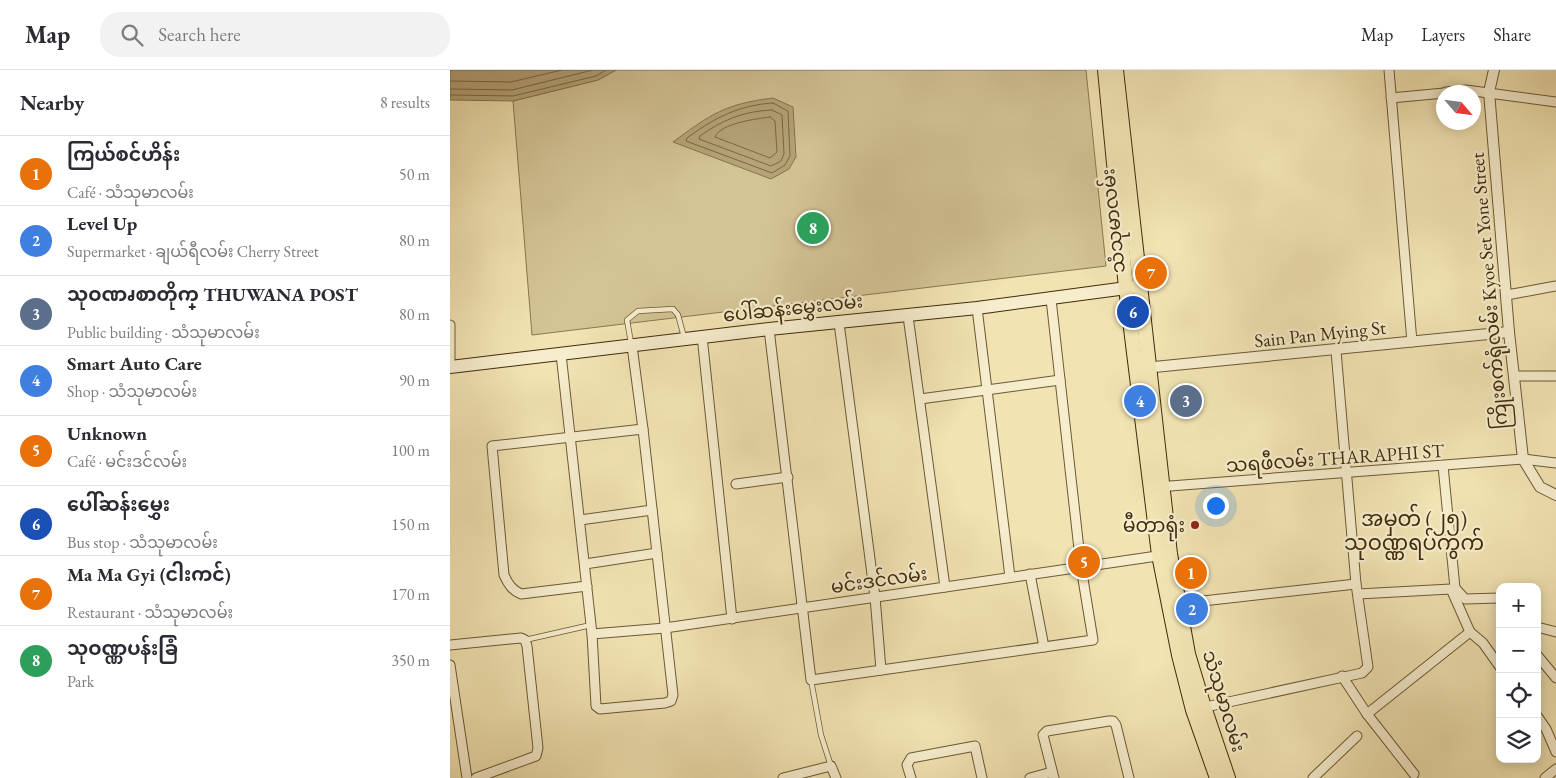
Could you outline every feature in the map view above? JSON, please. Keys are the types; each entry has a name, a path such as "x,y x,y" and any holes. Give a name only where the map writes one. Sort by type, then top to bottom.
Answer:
{"main road":[{"name":"သံသုမာလမ်း","path":"1105,70 1164,555 1173,604 1188,654 1198,708 1216,778"},
{"name":"သံသုမာလမ်း","path":"1116,70 1132,287"},
{"name":"ပေါ်ဆန်းမွှေးလမ်း","path":"450,366 632,346 702,336 908,316 1051,299 1132,287"},
{"name":"သံသုမာလမ်း","path":"1198,708 1228,778"}],"street":[{"path":"1389,70 1412,342"},
{"name":"ကြိုးစက်ရုံလမ်း Kyoe Set Yone Street","path":"1494,70 1488,92 1509,332 1523,459 1540,487 1556,495"},
{"path":"1481,91 1556,102"},
{"path":"1392,98 1436,94"},
{"path":"1507,295 1556,286"},
{"path":"769,329 804,608 811,680 1093,640 1082,567 1051,299"},
{"path":"977,308 1010,577"},
{"path":"908,316 945,587"},
{"path":"838,322 875,597 880,670"},
{"path":"450,325 450,366"},
{"name":"Sain Pan Mying St","path":"1142,368 1509,332"},
{"path":"702,336 732,618"},
{"path":"562,354 587,586 596,706 600,709 671,701 657,553 632,346"},
{"path":"1198,708 1362,673 1368,667 1356,584 1336,350"},
{"path":"1515,376 1556,376"},
{"path":"920,399 1060,380"},
{"path":"587,586 521,594 514,591 504,575 492,446 643,429"},
{"name":"သရဖီလမ်း THARAPHI ST","path":"1155,487 1523,459 1556,463"},
{"path":"1443,466 1453,588 1470,632 1483,643 1496,661"},
{"path":"736,484 788,477"},
{"path":"580,520 652,510"},
{"path":"584,564 657,553"},
{"name":"မင်းဒင်လမ်း","path":"591,630 665,628 1164,555"},
{"path":"1030,574 1044,647"},
{"path":"1173,604 1356,584"},
{"path":"1358,594 1453,588 1466,599 1496,598"},
{"path":"1541,628 1556,632"},
{"path":"1367,714 1470,632"},
{"path":"450,645 521,638 525,640 538,748 536,756 476,778"},
{"path":"1541,660 1556,678"},
{"path":"450,665 467,778"},
{"path":"1342,676 1367,714 1414,774"},
{"path":"1538,718 1546,729 1556,752"},
{"path":"1030,778 1053,775 1043,736 1046,731 1109,721 1116,725 1129,778"},
{"path":"1313,778 1357,736"},
{"path":"911,778 907,765 911,758 975,746 982,778"},
{"path":"783,778 831,766 836,778"},
{"path":"1545,778 1556,769"}],"lane":[{"path":"632,346 627,320 638,311 673,309 678,315 685,339"},
{"path":"525,640 591,630"},
{"path":"811,680 821,735 831,766"}],"shaded area":[{"path":"616,70 1086,70 1106,266 532,335 513,101 598,80"}],"water":[{"path":"450,70 616,70 598,80 513,101 450,100"},
{"path":"773,98 793,107 796,157 789,169 771,179 673,142 709,117 730,107 756,100"}],"place":[{"name":"သုဝဏ္ဏပန်းခြံ","path":"813,228"},
{"name":"Ma Ma Gyi (ငါးကင်)","path":"1151,273"},
{"name":"ပေါ်ဆန်းမွှေး","path":"1133,312"},
{"name":"Smart Auto Care","path":"1140,401"},
{"name":"သုဝဏၧစာတိုက္ THUWANA POST","path":"1186,401"},
{"name":"မီတာရုံး","path":"1195,525"},
{"name":"Unknown","path":"1084,562"},
{"name":"ကြယ်စင်ဟိန်း","path":"1191,573"},
{"name":"Level Up","path":"1192,609"}],"district":[{"name":"အမှတ် (၂၅) သုဝဏ္ဏရပ်ကွက်","path":"1414,530"}]}
